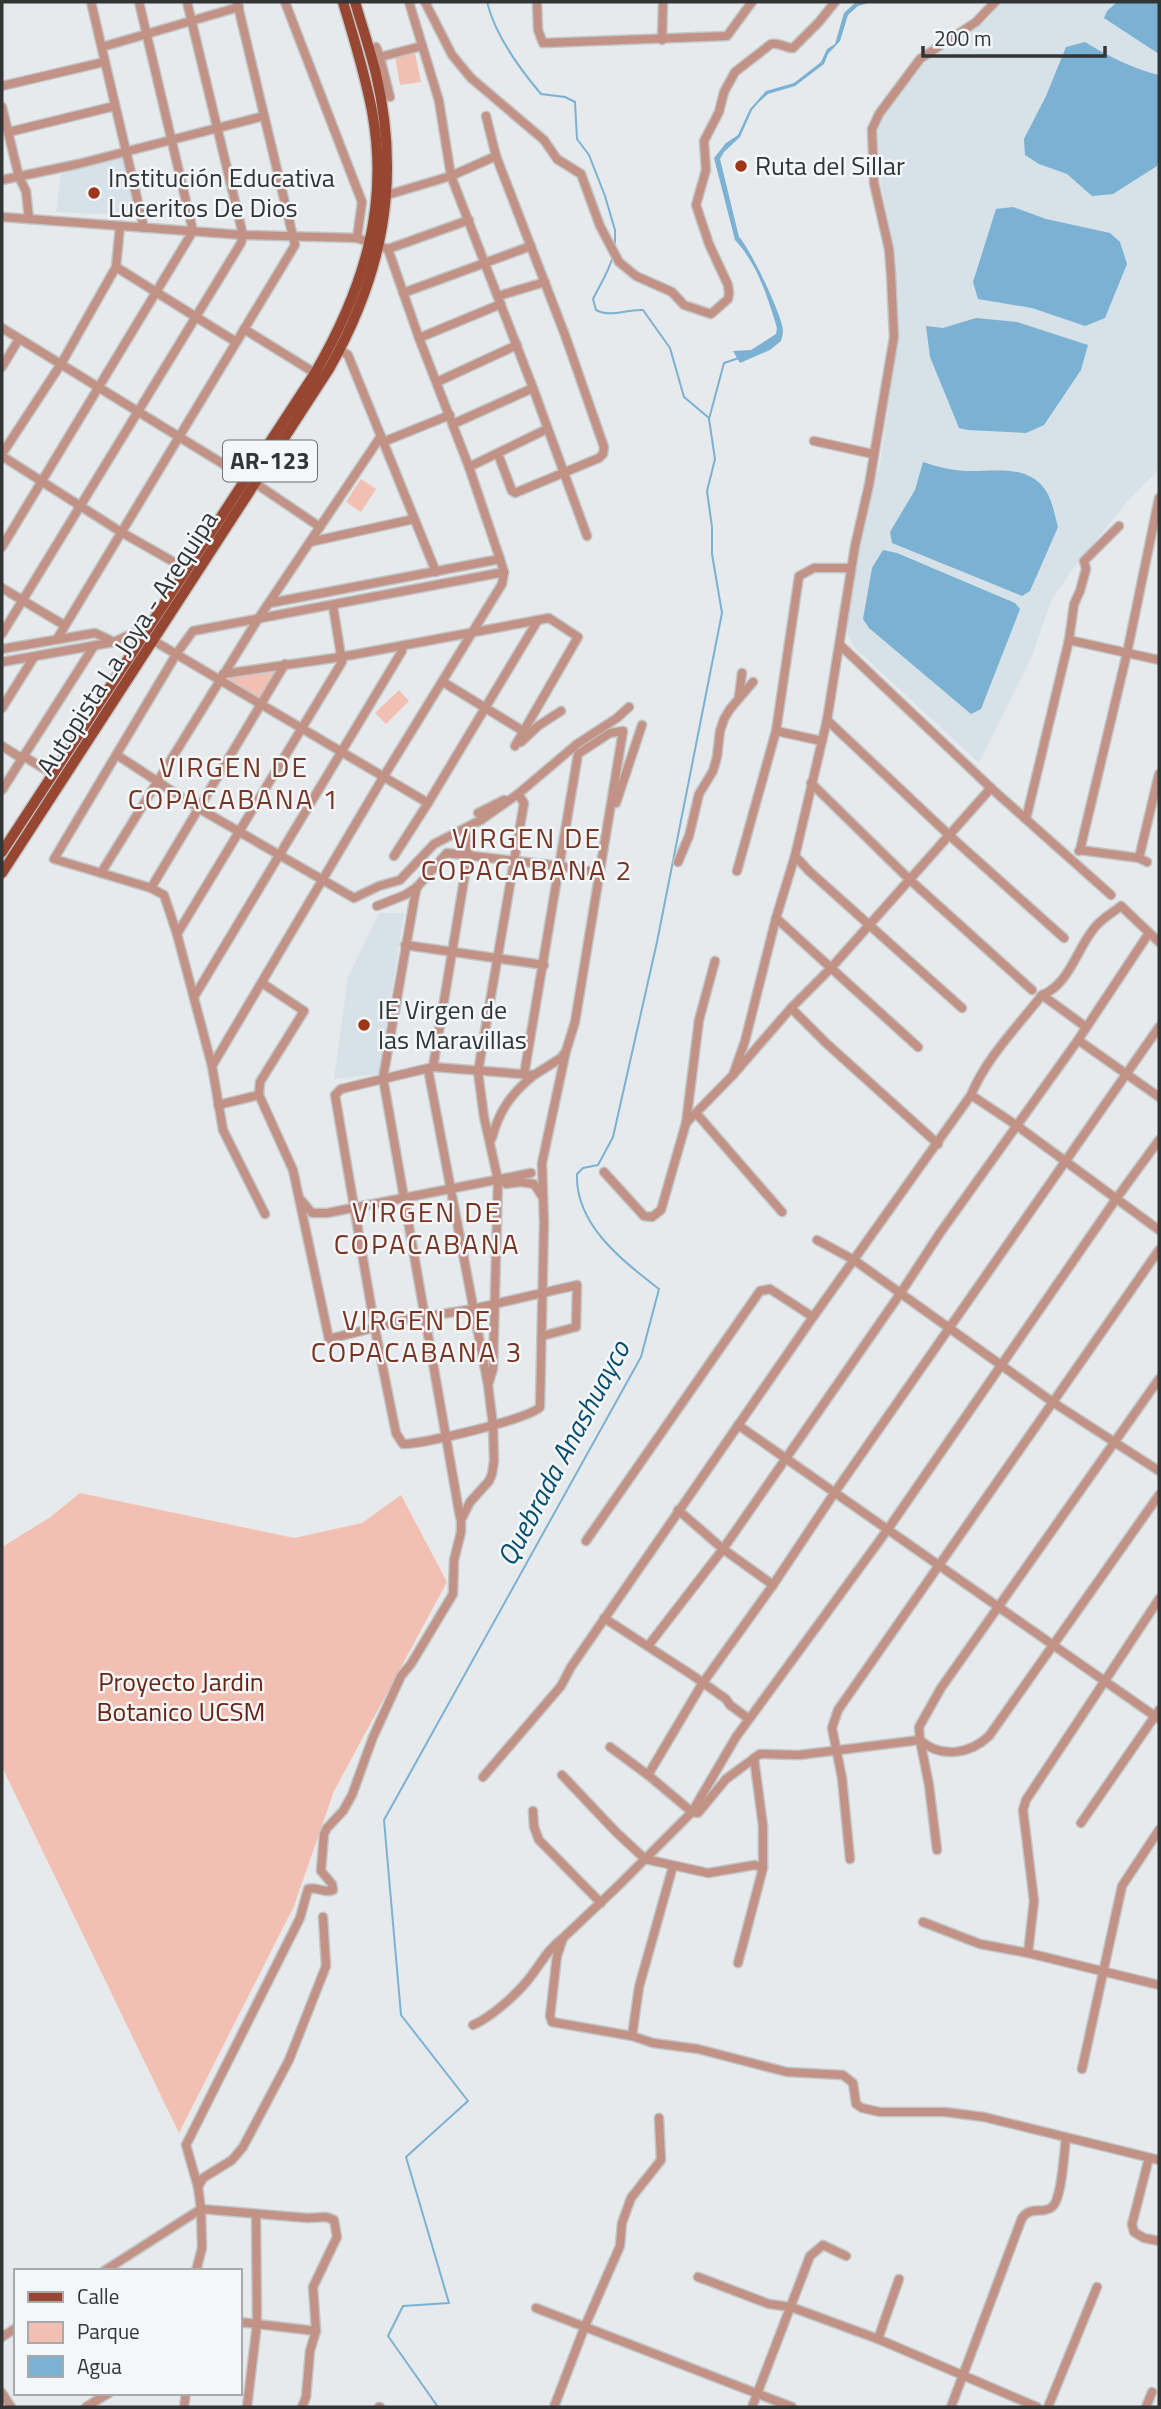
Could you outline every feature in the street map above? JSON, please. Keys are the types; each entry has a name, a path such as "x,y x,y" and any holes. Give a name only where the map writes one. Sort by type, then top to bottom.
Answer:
{"main road":[{"name":"Autopista La Joya - Arequipa","path":"2,873 154,641 251,481 315,373 379,247 375,207 377,167 373,113 343,2"},
{"name":"Autopista La Joya - Arequipa","path":"2,852 186,569 251,481 340,350 361,304 379,247 387,195 386,134 376,74 355,2"}],"street":[{"path":"91,2 144,228"},
{"path":"2,547 194,231 139,2"},
{"path":"2,634 241,243 243,235 187,2"},
{"path":"285,2 362,202 357,238"},
{"path":"409,2 439,101 451,176 587,536"},
{"path":"425,2 452,55 471,78 544,140 557,159 581,174 600,226 619,262 636,276 672,292 684,305 711,314 727,299 729,293 696,205 706,170 704,141 735,72 771,44 787,48 797,44 835,2"},
{"path":"537,2 538,30 543,43 727,36 752,2"},
{"path":"662,40 663,2"},
{"path":"733,1075 745,1041 776,918 795,856 827,720 851,568 894,337 889,249 872,162 872,129 920,59 976,22 995,2"},
{"path":"57,639 295,245 238,4 192,22 102,47"},
{"path":"380,57 422,46"},
{"path":"376,47 390,97"},
{"path":"2,86 104,62"},
{"path":"9,132 115,106"},
{"path":"2,107 19,177 26,191 29,219"},
{"path":"2,180 264,116"},
{"path":"486,116 496,156 604,447 599,458 515,493 498,454"},
{"path":"387,195 451,176 496,156"},
{"path":"2,217 243,235 357,238 379,247 469,220"},
{"path":"120,226 117,267 61,365 2,455 80,506 186,569"},
{"path":"403,293 531,246"},
{"path":"212,1066 322,879 502,584 500,559 452,419 403,293 379,247"},
{"path":"117,267 236,342"},
{"path":"419,338 499,300 545,282"},
{"path":"2,328 251,481 320,527"},
{"path":"244,329 315,373"},
{"path":"2,367 19,340"},
{"path":"437,382 517,345"},
{"path":"340,350 348,355 436,572"},
{"path":"101,873 258,619 382,439 452,419 533,388"},
{"path":"469,467 547,429"},
{"path":"814,441 873,454"},
{"path":"1072,859 1080,850 1127,653 1159,498"},
{"path":"310,542 414,519"},
{"path":"1026,818 1069,640 1074,604 1086,569 1084,561 1119,526"},
{"path":"270,603 500,559"},
{"path":"737,871 776,731 799,576 814,568 851,568"},
{"path":"265,1214 223,1130 212,1066 164,895 151,888 54,859 177,653 193,631 503,572"},
{"path":"2,588 64,625"},
{"path":"177,934 341,662 334,606"},
{"path":"222,677 549,618 578,637 515,746 561,711"},
{"path":"394,856 538,620"},
{"path":"2,662 114,642 151,625"},
{"path":"2,649 95,633 114,642"},
{"path":"1069,640 1159,660"},
{"path":"154,641 222,677 300,729 428,803"},
{"path":"840,645 991,788 1111,895"},
{"path":"2,790 94,646"},
{"path":"194,996 402,651 401,646"},
{"path":"2,708 34,657"},
{"path":"151,888 285,664"},
{"path":"738,699 742,690 742,673"},
{"path":"443,682 523,731"},
{"path":"678,862 690,836 699,794 713,771 720,731 730,709 753,682"},
{"path":"117,755 198,808 357,898 373,889 400,880 434,844 464,830 516,796 577,744 629,707"},
{"path":"827,720 1064,938"},
{"path":"609,826 642,725"},
{"path":"524,1075 578,754 610,733 623,731 575,1022 566,1051 542,1163 544,1199 540,1407 533,1413 493,1425 403,1444 399,1439 375,1329 335,1096 341,1090 430,1068 478,1072 524,1075 534,1075"},
{"path":"776,731 822,741"},
{"path":"2,746 53,774"},
{"path":"1080,850 1143,860 1159,774"},
{"path":"811,783 909,880 1032,990"},
{"path":"686,1123 733,1075 790,1008 831,968 991,788"},
{"path":"478,813 516,796"},
{"path":"488,1385 494,1369 498,1183 478,1072 524,803 516,796"},
{"path":"461,1520 470,1502 492,1474 493,1425 430,1068 471,838 464,830"},
{"path":"377,906 417,887 447,852 599,873"},
{"path":"795,856 962,1008"},
{"path":"202,2269 201,2209 186,2145 300,1919 308,1889 313,1887 332,1890 332,1884 321,1871 324,1834 352,1795 373,1737 401,1676 453,1594 455,1584 454,1560 461,1520 383,1078 417,887"},
{"path":"483,1777 561,1686 571,1667 678,1510 971,1095 993,1058 1042,995 1049,992 1066,975 1094,927 1121,906 1159,942"},
{"path":"776,918 918,1047"},
{"path":"648,1646 723,1549 940,1233 1078,1040 1149,933"},
{"path":"405,945 544,965"},
{"path":"604,1172 644,1216 652,1217 661,1210 686,1123 699,1020 715,961"},
{"path":"262,983 304,1011 260,1082 259,1095 293,1170 329,1339 577,1285 576,1327 542,1336"},
{"path":"1042,995 1086,1027"},
{"path":"790,1008 937,1143"},
{"path":"648,1775 702,1684 1159,1027"},
{"path":"1078,1040 1159,1097"},
{"path":"491,1140 495,1123 507,1100 566,1051"},
{"path":"218,1105 259,1095"},
{"path":"971,1095 1159,1230"},
{"path":"696,1113 782,1212"},
{"path":"473,2025 497,2011 526,1984 546,1952 601,1903 692,1812 725,1754 749,1719 888,1529 1159,1140"},
{"path":"498,1183 531,1173"},
{"path":"298,1194 312,1213 327,1213 498,1183 534,1184 544,1199"},
{"path":"817,1240 854,1260 1054,1403 1159,1471"},
{"path":"850,1858 838,1750 832,1728 838,1710 1159,1250"},
{"path":"586,1541 760,1291 770,1289 813,1317"},
{"path":"937,1850 919,1727 941,1688 1159,1379"},
{"path":"738,1425 997,1608 1158,1715 1081,1822"},
{"path":"610,1747 692,1812 698,1813 726,1779 760,1754 799,1755 920,1740 934,1748 954,1753 964,1752 989,1736 1159,1495"},
{"path":"678,1510 723,1549 773,1585"},
{"path":"1028,1952 1034,1901 1023,1810 1026,1800 1159,1599"},
{"path":"604,1618 726,1699 749,1719"},
{"path":"738,1963 763,1868 763,1826 754,1758"},
{"path":"562,1775 645,1859 708,1873 755,1866 763,1868"},
{"path":"533,1811 534,1827 539,1840 601,1903"},
{"path":"1082,2069 1122,1886 1159,1829"},
{"path":"632,2036 639,1987 673,1866"},
{"path":"198,2187 203,2178 232,2160 243,2147 289,2060 326,1966 323,1917"},
{"path":"923,1922 980,1944 1028,1952 1159,1984"},
{"path":"563,1938 557,1956 550,2016 552,2022 632,2036 653,2043 698,2049 787,2072 843,2075 853,2083 856,2104 871,2110 960,2113 984,2117 1159,2160"},
{"path":"554,2407 620,2246 622,2223 631,2198 661,2160 659,2118"},
{"path":"951,2407 1022,2218 1027,2212 1044,2211 1052,2207 1058,2196 1066,2138"},
{"path":"1149,2158 1132,2224 1134,2232 1159,2242"},
{"path":"107,2269 201,2209 308,2218 326,2217 334,2220 337,2237 313,2287 316,2331 310,2351 306,2397 302,2407"},
{"path":"247,2407 257,2324 256,2214"},
{"path":"752,2407 810,2256 823,2245 846,2256"},
{"path":"196,2269 202,2248"},
{"path":"698,2277 769,2304 791,2307 878,2339 1037,2407"},
{"path":"878,2339 899,2279"},
{"path":"1048,2407 1097,2287"},
{"path":"536,2308 792,2407"},
{"path":"242,2322 316,2331"},
{"path":"1146,2407 1152,2392"},
{"path":"2,2393 10,2407"},
{"path":"86,2407 106,2395"}],"shaded area":[{"path":"999,2 1159,2 1159,462 1156,472 1127,502 1072,570 1051,601 1032,656 979,763 855,648 848,635 847,624 862,537 881,457 898,337 887,214 878,169 878,129 882,114 917,68 989,19"},
{"name":"Institución Educativa Luceritos De Dios","path":"122,157 136,216 56,212 61,174"},
{"name":"IE Virgen de las Maravillas","path":"379,913 404,913 379,1074 334,1079 348,977"}],"green space":[{"path":"415,53 421,82 400,85 395,56"},
{"path":"361,479 376,489 361,512 346,502"},
{"path":"274,672 259,698 226,677"},
{"path":"399,690 409,701 386,724 375,713"},
{"name":"Proyecto Jardin Botanico UCSM","path":"80,1493 294,1538 362,1523 401,1495 447,1582 334,1791 294,1906 179,2133 2,1767 2,1547 49,1518"}],"water":[{"path":"856,2 872,2 858,6 848,15 840,41 828,54 824,64 795,86 768,94 759,102 752,110 740,137 720,159 739,237 765,282 783,330 781,341 770,350 740,363 733,351 751,350 776,334 777,328 756,270 735,240 714,158 726,143 738,135 750,109 766,91 794,83 821,62 827,49 835,44 844,13"},
{"path":"1117,2 1159,2 1159,54 1104,18"},
{"path":"1085,42 1121,61 1159,75 1157,166 1113,194 1092,196 1067,174 1039,164 1025,155 1024,139 1046,96 1066,47"},
{"path":"1013,207 1046,219 1110,233 1120,242 1127,264 1105,318 1085,326 1032,308 978,299 973,282 996,209"},
{"path":"976,318 1017,322 1088,345 1081,370 1044,425 1026,433 959,428 930,357 926,326 943,328"},
{"path":"923,462 960,471 1009,471 1030,476 1039,482 1052,503 1058,527 1030,591 1022,596 892,543 890,532 915,490"},
{"path":"883,550 897,553 1015,603 1020,609 981,709 971,714 869,628 863,619 872,568"}],"waterway":[{"path":"487,2 509,51 541,94 565,97 575,102 577,139 589,155 605,196 615,230 615,247"},
{"path":"613,256 593,299 596,310 613,313 643,310 670,348 684,397 709,418"},
{"name":"Quebrada Anashuayco","path":"438,2407 388,2336 403,2306 449,2303 406,2157 468,2101 401,2015 384,1820 641,1357 659,1289 617,1254 593,1225 578,1192 577,1174 583,1168 598,1165 613,1137 657,942 722,613 712,554 712,527 707,491 715,459 709,419 724,363 739,358"}],"place":[{"name":"Ruta del Sillar","path":"741,166"},
{"name":"Institución Educativa Luceritos De Dios","path":"94,193"},
{"name":"IE Virgen de las Maravillas","path":"364,1025"}],"district":[{"name":"VIRGEN DE COPACABANA 1","path":"234,783"},
{"name":"VIRGEN DE COPACABANA 2","path":"527,854"},
{"name":"VIRGEN DE COPACABANA","path":"427,1228"},
{"name":"VIRGEN DE COPACABANA 3","path":"417,1336"}]}
